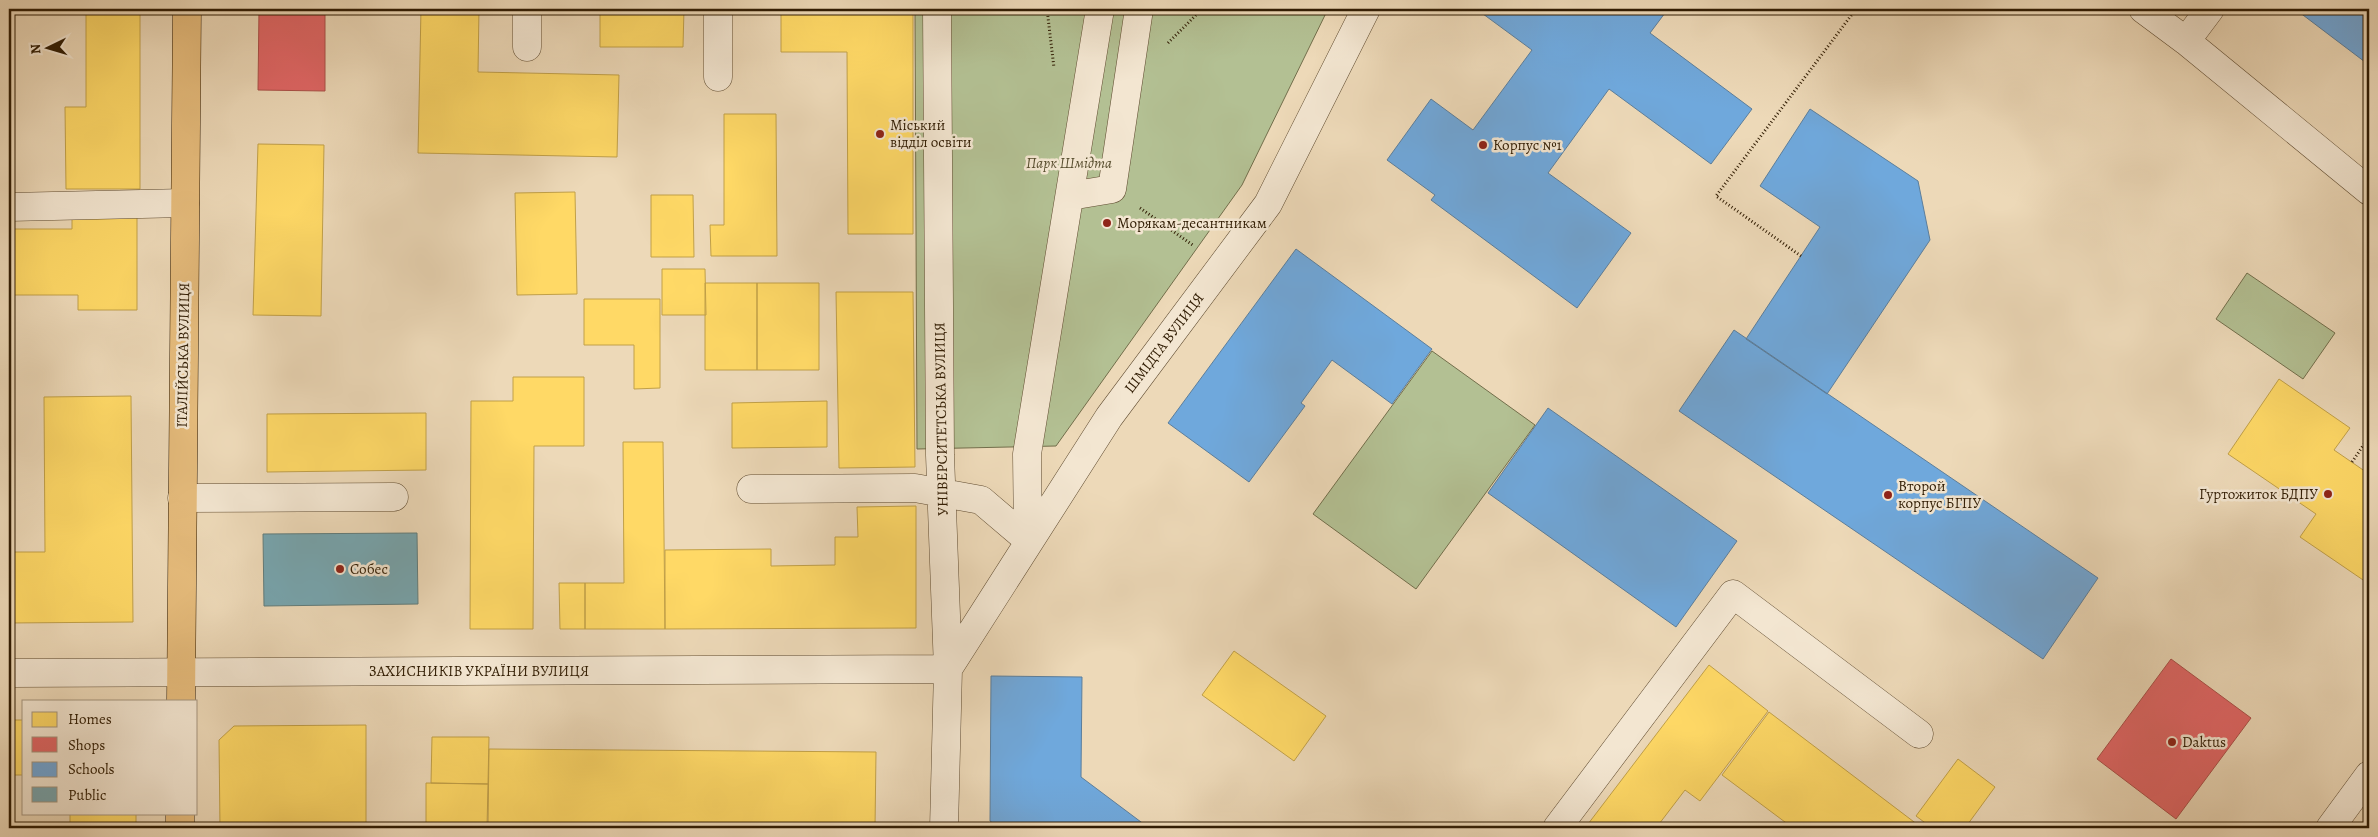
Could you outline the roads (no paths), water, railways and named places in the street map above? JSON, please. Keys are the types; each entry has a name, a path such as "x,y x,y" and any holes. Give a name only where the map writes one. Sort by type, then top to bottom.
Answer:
{"main road":[{"name":"ІТАЛІЙСЬКА ВУЛИЦЯ","path":"181,700 186,9"},
{"path":"180,814 180,828"}],"street":[{"path":"527,9 527,47"},
{"path":"718,9 718,77"},
{"name":"УНІВЕРСИТЕТСЬКА ВУЛИЦЯ","path":"937,9 941,492 948,669 944,828"},
{"path":"1028,540 1026,454 1100,9"},
{"path":"1070,196 1112,189 1139,9"},
{"name":"ШМІДТА ВУЛИЦЯ","path":"948,669 1028,540 1109,417 1268,204 1366,9"},
{"path":"2143,9 2186,41 2369,191"},
{"path":"2186,41 2210,9"},
{"path":"9,208 185,203"},
{"path":"751,489 915,488 941,492 981,500 1028,540"},
{"path":"182,498 394,497"},
{"path":"1557,828 1732,594 1918,734"},
{"name":"ЗАХИСНИКІВ УКРАЇНИ ВУЛИЦЯ","path":"9,673 948,669"},
{"path":"2330,828 2369,775"}],"place":[{"name":"Міський відділ освіти","path":"880,134"},
{"name":"Корпус №1","path":"1483,145"},
{"name":"Морякам-десантникам","path":"1107,223"},
{"name":"Гуртожиток БДПУ","path":"2328,494"},
{"name":"Второй корпус БГПУ","path":"1888,495"},
{"name":"Собес","path":"340,569"},
{"name":"Daktus","path":"2172,742"}],"park label":[{"name":"Парк Шмідта","path":"1069,163"}]}
